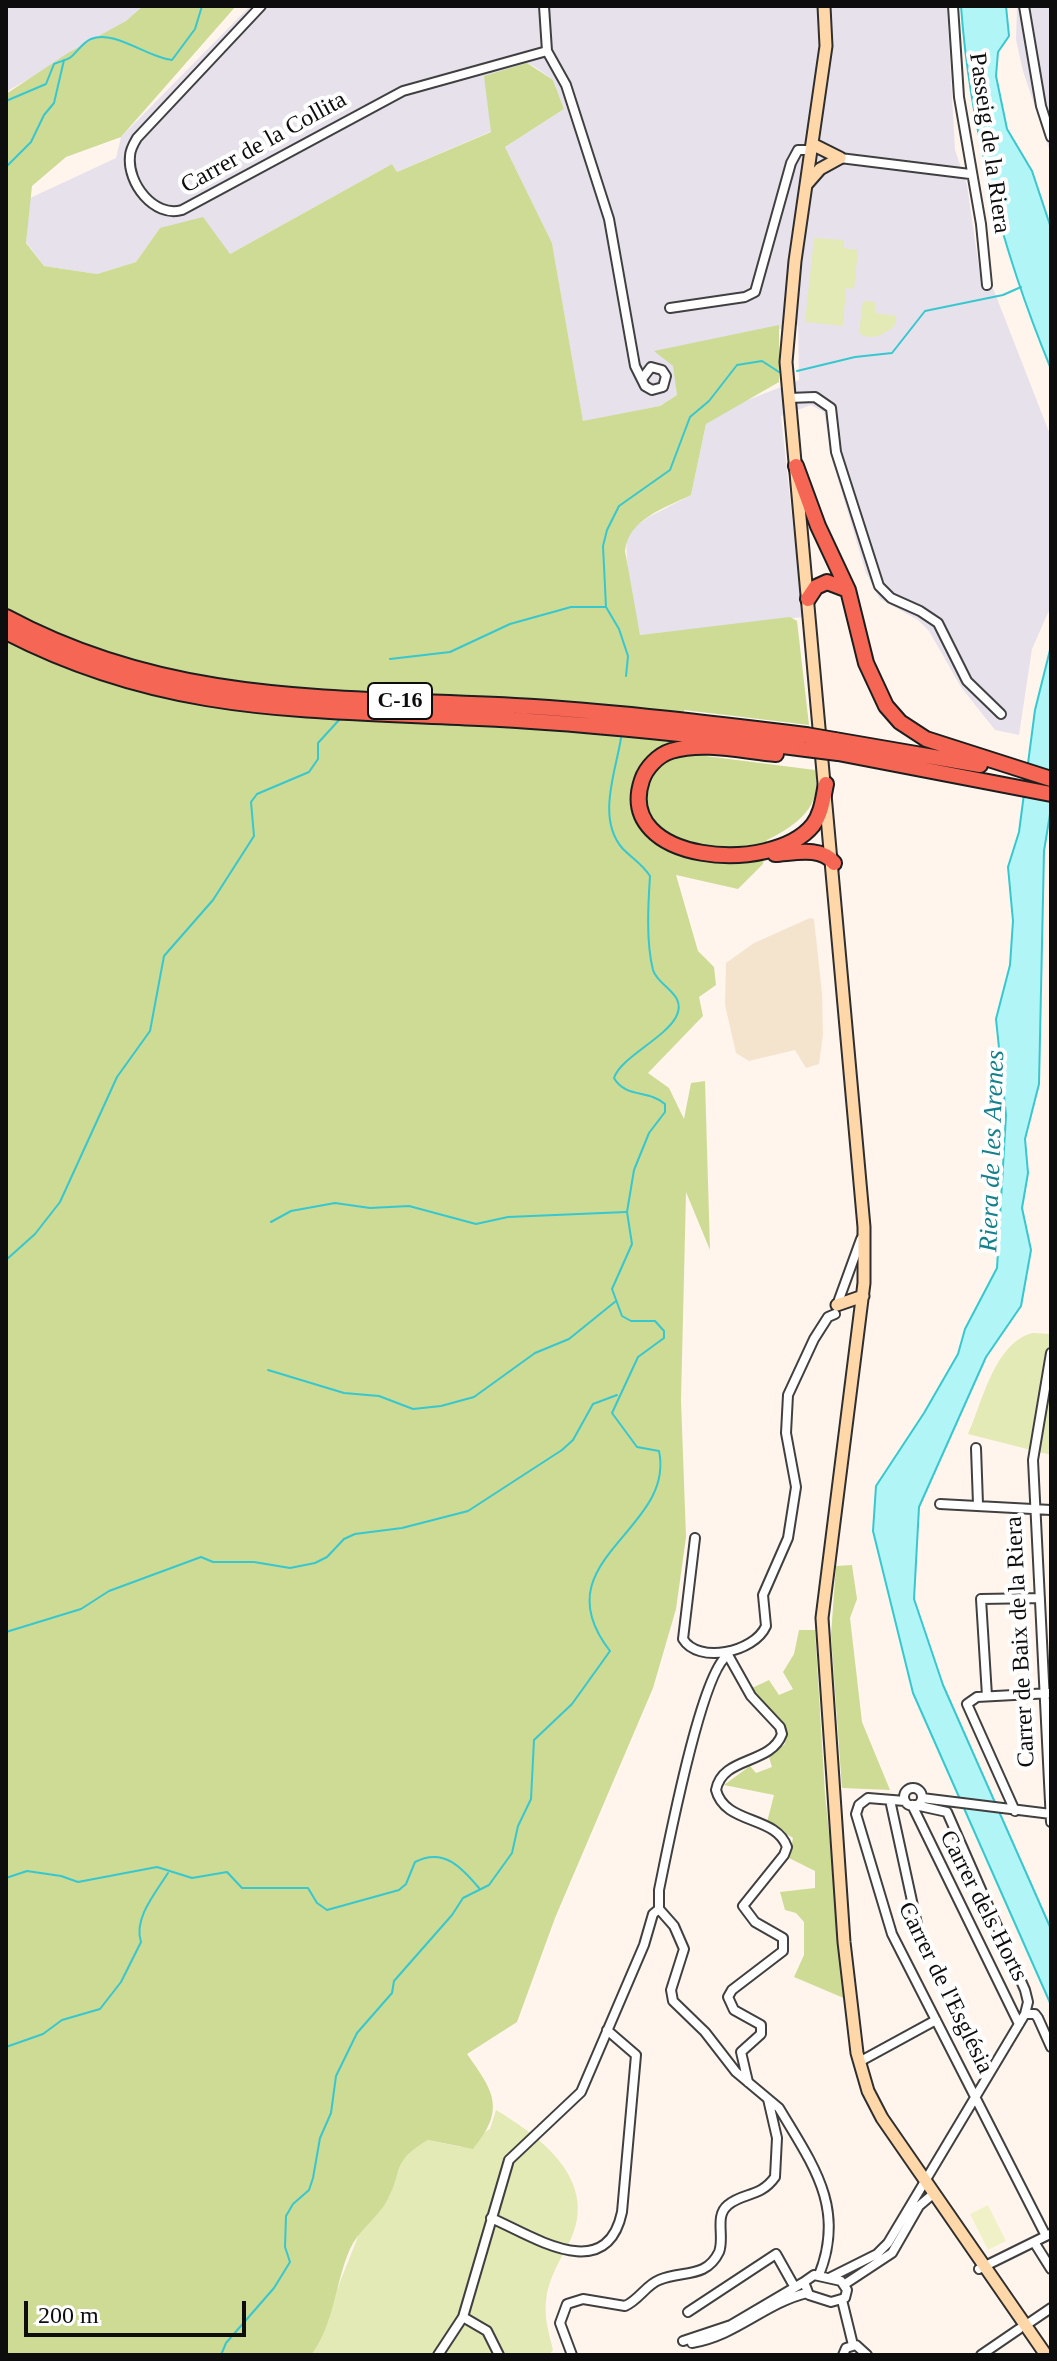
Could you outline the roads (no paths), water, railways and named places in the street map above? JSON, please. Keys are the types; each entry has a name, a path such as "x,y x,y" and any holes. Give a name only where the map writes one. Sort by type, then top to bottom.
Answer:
{"highway":[{"path":"796,466 818,526 848,590 870,676 886,706 900,722 975,766"},
{"path":"808,599 816,587 827,582 848,590"},
{"name":"C-16","path":"6,617 58,642 128,668 238,692 628,715 807,747"},
{"name":"C-16","path":"6,632 68,661 125,681 237,705 593,725 975,766 1051,780"},
{"path":"834,863 827,855 818,852 745,856 689,850 656,833 644,818 639,801 647,771 668,752 690,747 807,747 837,751"},
{"name":"C-16","path":"837,751 915,766 975,766 1051,794"},
{"path":"745,856 778,848 806,832 817,818 826,784"}],"main road":[{"path":"824,6 826,46 786,331 789,398 834,863 864,1227 863,1296 822,1618 844,1942 859,2062 874,2105 1022,2327 1037,2355"},
{"path":"806,186 835,159 811,147"},
{"path":"839,1307 863,1296"},
{"path":"839,1307 859,1319"},
{"path":"1022,2327 1046,2355"}],"street":[{"name":"Carrer de la Collita","path":"261,6 137,138 129,154 131,169 156,208 169,213 182,210 403,91 547,51"},
{"path":"544,6 547,51 566,85 609,219 635,366 652,390 665,384 664,373 651,367 634,352"},
{"name":"Passeig de la Riera","path":"953,6 959,97 981,224 987,285"},
{"path":"1024,6 1041,106 1051,137"},
{"path":"670,308 745,297 755,292 791,163 798,150 811,147"},
{"path":"835,159 970,174"},
{"path":"642,379 651,367"},
{"path":"789,398 815,397 831,408 836,452 879,586 891,598 938,623 967,681 1001,714"},
{"path":"819,2275 830,2227 826,2195 779,2108 727,2062 705,2032 673,2001 671,1990 684,1949 674,1926 659,1909 659,1890 684,1767 718,1669 728,1655 754,1642 766,1626 763,1595 788,1538 796,1487 786,1433 788,1395 814,1339 828,1317 839,1307 864,1227"},
{"name":"Carrer de Baix de la Riera","path":"1050,1817 1048,1693 1033,1460 1051,1353"},
{"path":"976,1448 978,1504"},
{"path":"940,1504 1051,1510"},
{"path":"695,1538 683,1639 690,1647 728,1655 751,1696 780,1727 782,1734 771,1749 722,1775 716,1790 724,1807 776,1832 787,1847 743,1906 755,1922 783,1938 783,1951 732,1990 728,1997 734,2010 757,2021 762,2029 758,2037 741,2052 748,2082"},
{"path":"987,1696 981,1599 1040,1598"},
{"path":"1010,1810 967,1708 972,1698 1048,1693"},
{"path":"890,1800 917,1924"},
{"name":"Carrer de l'Església","path":"914,1802 862,1801 857,1810 857,1823 892,1934 1049,2235"},
{"path":"914,1802 947,1803 1050,1817"},
{"path":"831,2277 883,2249 1027,2014 1025,1990 947,1812 914,1802"},
{"name":"Carrer dels Horts","path":"914,1802 1019,2024"},
{"path":"438,2355 463,2317 509,2160 576,2098 644,1945 653,1914 659,1909"},
{"path":"1027,2014 1038,2018 1051,2047"},
{"path":"859,2062 936,2020"},
{"path":"491,2218 555,2249 570,2253 598,2246 617,2229 622,2212 636,2055 607,2030"},
{"path":"572,2355 560,2323 567,2304 583,2299 616,2307 625,2306 657,2280 694,2273 712,2263 721,2246 720,2219 725,2208 756,2194 775,2177 777,2138 768,2098"},
{"path":"845,2284 892,2253 919,2206 933,2194"},
{"path":"983,2268 1049,2235"},
{"path":"1034,2242 1051,2269"},
{"path":"688,2312 776,2254 794,2286"},
{"path":"810,2276 831,2277 845,2284 847,2294 842,2300 831,2302 807,2293 785,2299 760,2316 715,2338 683,2341 731,2325 810,2276"},
{"path":"804,2282 807,2293"},
{"path":"842,2300 853,2345"},
{"path":"981,2355 1051,2308"},
{"path":"463,2317 487,2331 499,2355"},
{"path":"843,2355 853,2345"},
{"path":"853,2345 863,2348 867,2355"}],"water":[{"path":"961,6 1006,6 1009,36 998,52 996,76 1007,129 1032,171 1051,228 1051,369 1018,282 992,191 972,99"},
{"path":"1051,646 1051,808 1044,851 1039,1084 1025,1139 1028,1173 1022,1208 1031,1250 1021,1306 986,1357 919,1507 914,1599 943,1685 1051,1929 1051,2005 913,1693 873,1531 876,1486 958,1354 965,1329 997,1268 1006,1115 996,1019 1010,965 1013,921 1008,867 1019,832 1035,710"}],"waterway":[{"path":"6,101 46,84 54,64 71,57 91,39 110,38 172,60 195,29 202,6"},
{"path":"6,167 31,142 44,115 54,103 64,60"},
{"path":"797,371 855,357 892,353 925,311 1003,295 1021,287"},
{"path":"626,676 628,656 619,629 606,607 603,546 619,506 670,470 690,417 709,401 737,365 762,361 779,372"},
{"path":"6,447 6,559"},
{"path":"390,659 450,652 510,624 571,607 606,607"},
{"path":"6,1260 35,1234 60,1202 117,1077 150,1031 164,956 213,900 254,836 251,802 257,794 309,772 318,759 318,743 339,720"},
{"path":"221,2355 226,2343 274,2288 290,2262 285,2247 286,2216 293,2204 309,2190 320,2138 331,2113 336,2076 357,2033 392,1993 394,1981 452,1915 463,1898 489,1885 512,1853 518,1826 531,1799 534,1740 572,1704 610,1651 592,1620 590,1593 599,1569 649,1503 659,1479 659,1451 637,1447 612,1413 638,1357 664,1338 664,1331 655,1321 631,1321 622,1316 612,1289 632,1244 627,1212 634,1170 649,1133 665,1112 665,1104 624,1089 614,1078 625,1063 670,1025 679,1009 675,997 653,970 648,936 650,876 623,849 611,824 610,795 621,738"},
{"path":"271,1222 291,1211 335,1203 370,1208 409,1206 476,1224 508,1217 626,1212"},
{"path":"268,1370 344,1393 379,1396 413,1409 441,1406 474,1397 535,1353 569,1339 616,1301"},
{"path":"6,1632 81,1609 109,1591 201,1557 213,1562 254,1562 290,1568 327,1557 344,1539 355,1534 402,1528 468,1511 562,1450 573,1440 593,1404 617,1395"},
{"path":"6,1878 27,1871 78,1882 157,1867 192,1878 227,1872 242,1888 308,1888 317,1903 327,1910 399,1890 406,1884 415,1862 435,1857 452,1862 479,1888"},
{"path":"6,2047 43,2034 62,2020 100,2009 121,1982 141,1942 139,1933 143,1915 168,1873"}],"water label":[{"name":"Riera de les Arenes","path":"993,1151"}]}
